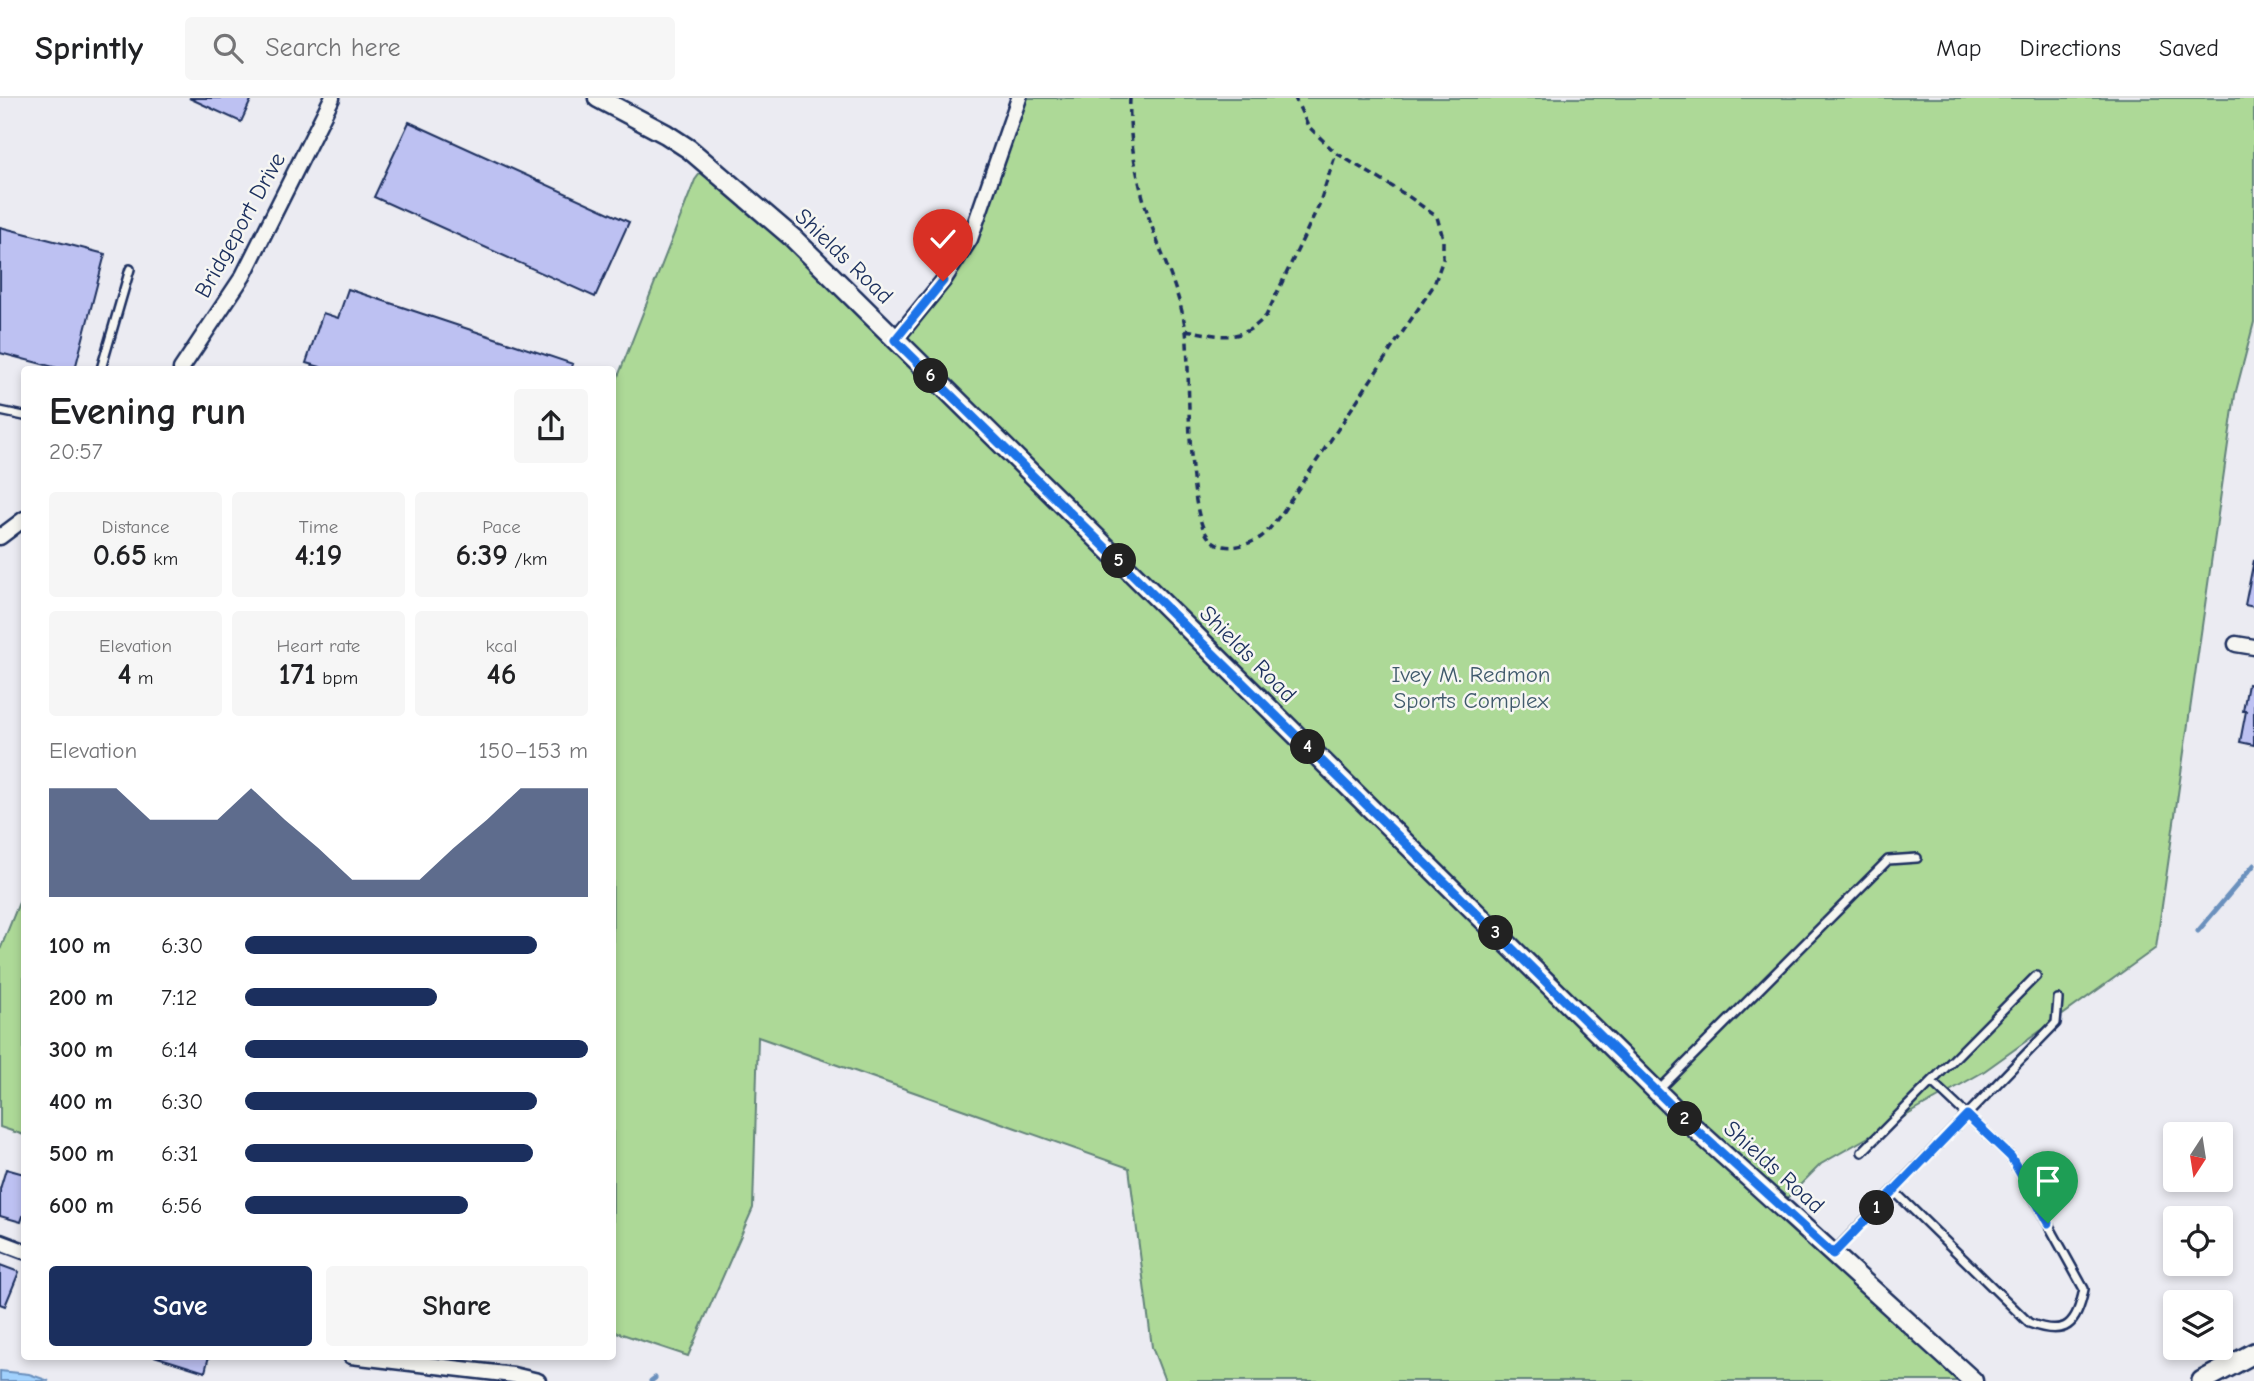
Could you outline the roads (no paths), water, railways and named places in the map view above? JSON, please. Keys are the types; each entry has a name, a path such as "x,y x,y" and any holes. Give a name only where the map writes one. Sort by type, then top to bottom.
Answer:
{"main road":[{"path":"2202,1381 2254,1353"}],"street":[{"name":"Bridgeport Drive","path":"183,366 243,276 332,98"},
{"name":"Shields Road","path":"597,98 690,149 793,238 1657,1092 1973,1381"},
{"path":"895,340 943,281 970,239 1019,98"},
{"path":"0,537 21,521"},
{"path":"2236,645 2254,648"},
{"path":"0,1242 21,1250"},
{"path":"385,1360 513,1375 538,1381"}],"lane":[{"path":"102,366 130,269"},
{"path":"0,411 21,415"},
{"path":"1657,1092 1888,860 1917,858"},
{"path":"1862,1152 2036,976"},
{"path":"1833,1254 2056,1023 2058,999"},
{"path":"1894,1191 2029,1323 2058,1330 2071,1322 2080,1308 2084,1289 2011,1157 1932,1083"}],"water":[{"path":"0,1371 29,1374 49,1381 0,1381"}],"waterway":[{"path":"2198,931 2254,865"},
{"path":"651,1381 655,1378"}],"park label":[{"name":"Ivey M. Redmon Sports Complex","path":"1471,687"}]}
